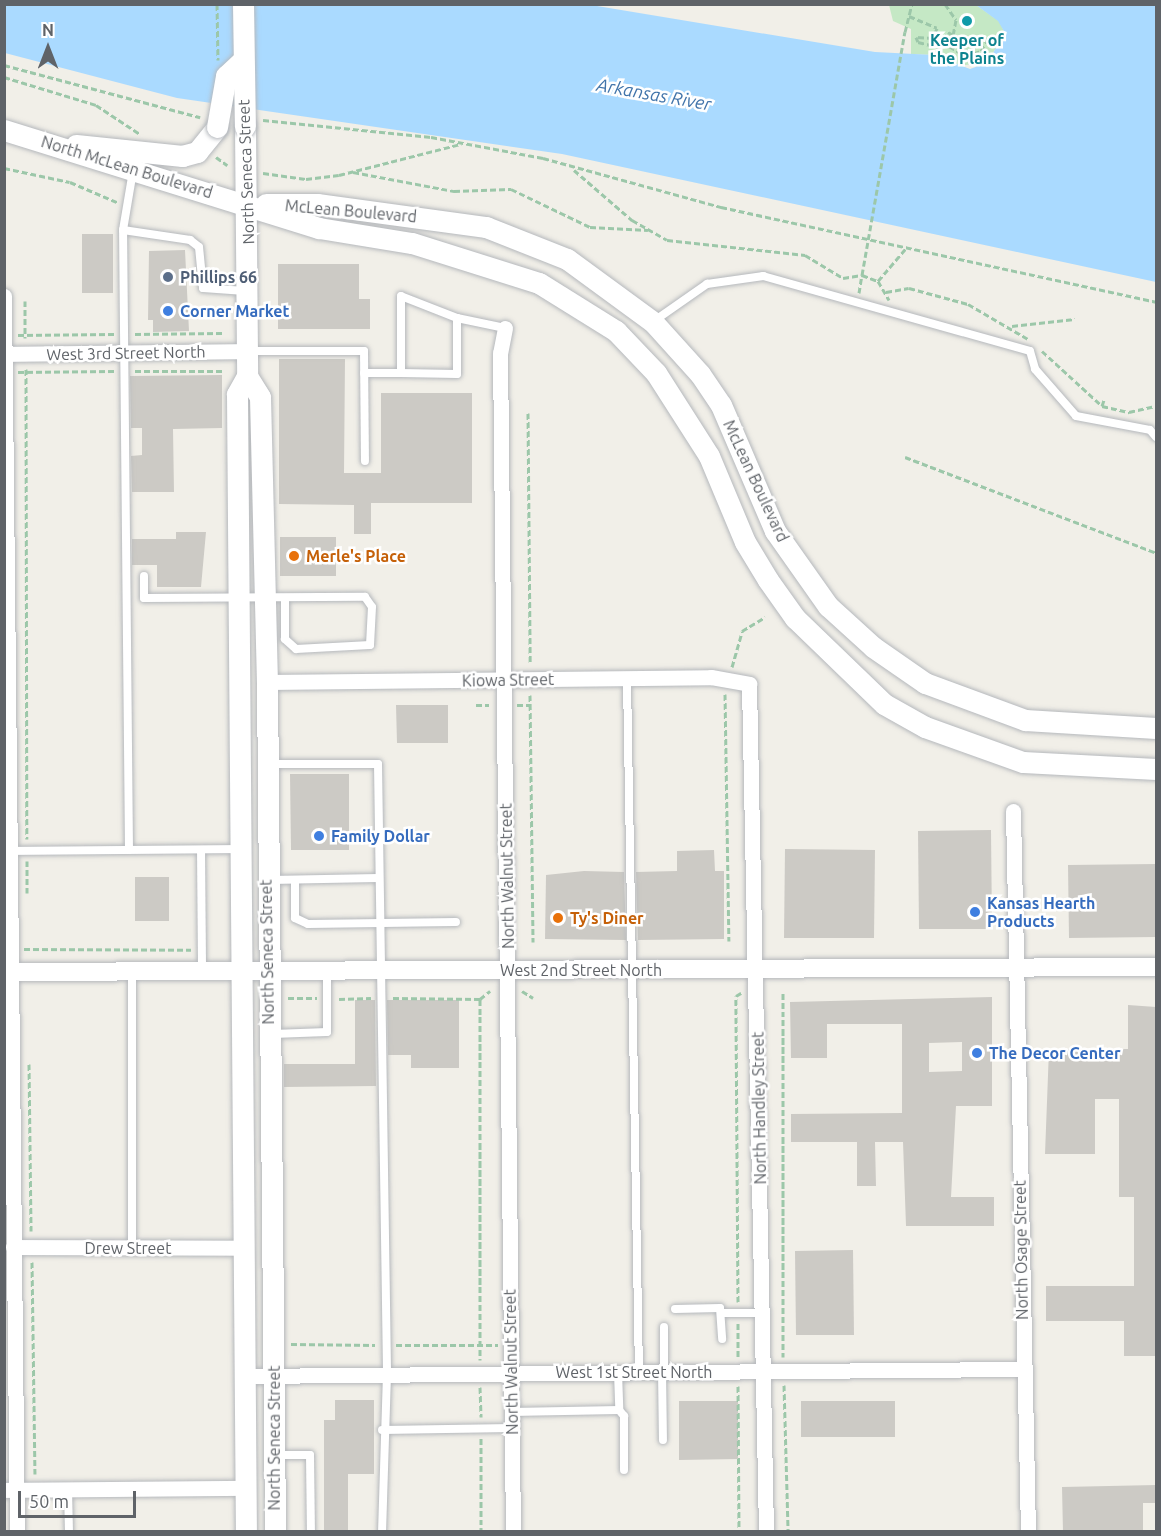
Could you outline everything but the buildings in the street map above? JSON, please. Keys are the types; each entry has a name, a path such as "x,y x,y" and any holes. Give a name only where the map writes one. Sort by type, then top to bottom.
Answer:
{"main road":[{"name":"North Seneca Street","path":"243,4 242,61 251,123 247,170 249,204 248,376 260,397 275,598 267,682 266,880 275,1532"},
{"path":"56,146 99,144 167,157 197,152 212,129 226,76 242,61"},
{"name":"North McLean Boulevard","path":"4,130 249,204"},
{"name":"McLean Boulevard","path":"249,204 316,204 486,227 567,259 653,322 721,405 775,531 828,606 873,647 926,683 1024,720 1156,728"},
{"name":"McLean Boulevard","path":"249,204 319,228 476,260 539,283 616,331 682,408 745,542 795,618 884,704 925,727 1023,762 1156,769"},
{"name":"North Seneca Street","path":"246,1532 237,394 248,376"}],"street":[{"path":"4,296 8,972 14,1247 10,1490 16,1532"},
{"name":"North Walnut Street","path":"506,328 500,353 513,1532"},
{"name":"West 3rd Street North","path":"5,354 248,351"},
{"name":"Kiowa Street","path":"267,682 729,678 749,684"},
{"name":"North Handley Street","path":"749,684 757,970 766,1532"},
{"name":"North Osage Street","path":"1013,811 1028,1532"},
{"name":"West 2nd Street North","path":"8,972 1156,967"},
{"name":"Drew Street","path":"14,1247 243,1248"},
{"name":"West 1st Street North","path":"245,1376 1023,1369"},
{"path":"10,1490 245,1488"}],"lane":[{"path":"129,850 123,230 134,170"},
{"path":"123,230 190,240 199,248 203,288 248,291"},
{"path":"653,322 707,284 737,276 764,276 892,310 1030,351 1035,369 1076,417 1150,430 1156,437"},
{"path":"401,373 401,296 457,318 506,328"},
{"path":"364,373 457,374 457,318"},
{"path":"248,351 364,351 365,461"},
{"path":"144,576 144,598 365,597 372,608 370,645 296,650 285,639 275,598"},
{"path":"627,679 639,1372"},
{"path":"267,764 378,764 378,971 387,1345 382,1430 382,1532"},
{"path":"7,851 240,849"},
{"path":"201,850 202,971"},
{"path":"266,880 378,878"},
{"path":"295,879 295,918 308,924 456,922"},
{"path":"132,971 132,1247"},
{"path":"268,1034 327,1032 327,971"},
{"path":"675,1309 720,1308 723,1313 723,1339"},
{"path":"723,1313 762,1313"},
{"path":"663,1327 663,1440"},
{"path":"618,1372 619,1410 624,1416 624,1470"},
{"path":"511,1412 619,1410"},
{"path":"382,1430 512,1428"},
{"path":"274,1455 310,1455 311,1532"},
{"path":"68,1489 69,1532"}],"path":[{"path":"857,301 912,4"},
{"path":"945,4 956,20 949,46 965,56 981,51 990,35"},
{"path":"909,16 938,28 933,38 916,37 918,42 938,47 948,32 953,35"},
{"path":"4,65 212,129 221,164 247,170 306,179 353,172 464,144"},
{"path":"4,77 96,105 145,139"},
{"path":"251,123 464,144 907,247 1156,302"},
{"path":"4,168 70,182 127,206"},
{"path":"573,168 648,230"},
{"path":"353,172 454,191 511,189 590,226 648,230 696,246 805,255 843,278 862,275 878,281 892,310"},
{"path":"878,281 907,247"},
{"path":"25,301 27,898"},
{"path":"1010,326 1075,319"},
{"path":"1102,406 1104,400"},
{"path":"905,457 1156,553"},
{"path":"729,941 729,678 742,632 765,617"},
{"path":"22,949 201,950"},
{"path":"284,1004 286,998 480,999 490,991"},
{"path":"739,1532 736,996 745,991"},
{"path":"522,992 533,998"},
{"path":"783,993 784,1371 788,1532"},
{"path":"480,999 481,1532"},
{"path":"29,1062 35,1476"},
{"path":"284,1344 510,1345"}],"green space":[{"path":"889,5 976,5 999,21 1005,33 987,63 954,66 934,55 911,54 911,29 893,21"}],"water":[{"name":"Arkansas River","path":"4,5 591,5 875,52 934,55 970,69 987,63 1005,33 998,21 976,5 1156,5 1156,282 562,154 177,98 5,53"}],"place":[{"name":"Keeper of the Plains","path":"967,21"},
{"name":"Phillips 66","path":"168,277"},
{"name":"Corner Market","path":"168,311"},
{"name":"Merle's Place","path":"294,556"},
{"name":"Family Dollar","path":"319,836"},
{"name":"Kansas Hearth Products","path":"975,912"},
{"name":"Ty's Diner","path":"558,918"},
{"name":"The Decor Center","path":"977,1053"}]}
